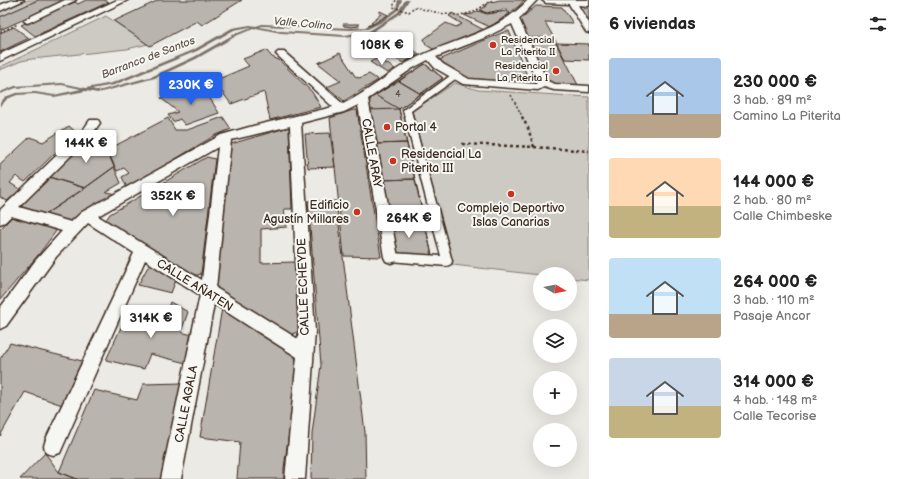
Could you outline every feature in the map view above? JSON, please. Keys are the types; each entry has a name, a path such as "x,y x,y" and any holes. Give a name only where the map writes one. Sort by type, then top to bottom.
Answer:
{"street":[{"path":"0,8 20,0"},
{"path":"27,20 72,0"},
{"path":"0,321 47,255 87,216 225,138 341,108 362,98 419,61 491,33 525,11 533,0"},
{"path":"546,0 589,3"},
{"path":"0,58 116,1"},
{"path":"571,1 589,30"},
{"path":"516,17 543,83 554,87 589,89"},
{"path":"281,54 341,108"},
{"path":"430,56 440,66 467,82 538,87 543,83"},
{"path":"391,256 447,261 407,110 456,76"},
{"name":"CALLE ARAY","path":"362,98 391,256"},
{"name":"CALLE ECHEYDE","path":"296,120 307,331 304,352 296,479"},
{"path":"4,214 87,133 94,123"},
{"name":"CALLE AGALA","path":"171,479 208,293 225,138"},
{"path":"4,214 73,228"},
{"name":"CALLE AÑATEN","path":"87,216 304,352"},
{"path":"53,446 142,251"}],"path":[{"path":"396,0 394,7 409,12 414,7 437,12 466,14 473,12 484,6 487,2 494,0"},
{"path":"477,9 486,13 506,10 516,17"},
{"path":"0,32 27,20"},
{"path":"506,85 528,128 534,147"},
{"path":"462,144 589,151"}],"shaded area":[{"path":"28,0 38,0 0,17 0,12"},
{"path":"106,16 148,44 127,49 32,59 21,61 0,70 0,67"},
{"name":"Complejo Deportivo Islas Canarias","path":"455,83 478,90 589,97 589,280 577,279 577,267 533,267 533,274 453,265 412,111"}],"building":[{"path":"38,0 67,0 0,30 0,17"},
{"path":"86,0 104,0 109,2 35,36 21,25 75,2 78,4"},
{"path":"159,0 242,0 202,25 197,21 150,46 114,21"},
{"path":"500,0 524,0 511,12 506,9 486,13 480,10 486,6 487,3"},
{"path":"536,6 562,7 573,23 545,22 554,38 526,38 518,21"},
{"path":"589,8 589,22 581,10"},
{"path":"380,11 388,15 370,26 368,25 373,23 371,22 381,14 379,13"},
{"path":"478,11 487,14 506,11 510,13 490,27 464,15 473,14"},
{"path":"452,13 484,30 435,50 426,45 424,39 446,23 456,27 462,24 449,16"},
{"path":"343,24 359,24 359,26 344,26"},
{"path":"14,27 29,38 0,52 0,33"},
{"name":"Residencial La Piterita II","path":"509,31 530,83 470,81 439,60"},
{"name":"Residencial La Piterita I","path":"526,38 554,38 578,85 548,84"},
{"path":"404,43 419,54 403,63 387,53"},
{"path":"556,43 589,44 589,60 564,59"},
{"path":"266,50 272,57 279,60 312,92 321,107 270,120 264,92 231,104 223,93 207,84 249,66 243,59"},
{"path":"340,53 355,76 359,78 369,74 378,80 344,101 327,87 341,81 318,63"},
{"path":"378,58 395,69 387,73 370,62"},
{"name":"Residencial La Piterita III","path":"425,64 443,78 399,109 433,260 391,257 367,109 371,98"},
{"path":"425,64 443,78 421,94 399,81"},
{"path":"399,81 421,94 399,109 375,95"},
{"path":"197,88 208,95 219,113 185,125 180,119 173,122 168,115 178,112 161,98"},
{"name":"Portal 4","path":"399,109 407,143 373,144 368,110"},
{"name":"Edificio Agustín Millares","path":"357,110 381,257 344,256 330,118"},
{"path":"223,117 231,129 214,136 127,188 122,177 129,173 124,168 117,171 107,150 168,118 175,130 187,130"},
{"path":"69,126 79,135 59,149 25,182 16,176 10,183 21,190 7,201 0,197 0,165 30,137 43,142"},
{"path":"289,127 292,209 284,209 287,227 261,229 261,263 294,262 299,331 288,336 215,290 231,144"},
{"path":"330,133 335,167 308,168 305,134"},
{"path":"100,134 114,167 85,188 49,177 93,135"},
{"path":"407,143 415,179 379,180 373,144"},
{"path":"207,157 215,159 201,274 194,276 106,220 110,214"},
{"path":"114,167 121,183 106,192 116,194 69,221 44,215 85,188"},
{"path":"49,177 85,188 44,215 22,209 22,204"},
{"path":"415,179 424,219 385,220 379,180"},
{"path":"308,201 336,201 365,432 366,479 311,479 312,434 321,365"},
{"path":"14,215 59,227 39,254 0,300 0,229"},
{"path":"424,219 433,260 391,257 385,220"},
{"path":"151,261 177,277 171,293 138,285"},
{"path":"170,302 188,312 181,332 192,335 186,363 150,354 144,369 106,360 129,310 163,323"},
{"path":"222,308 294,353 298,370 284,468 284,479 237,479 240,442 200,437"},
{"path":"10,343 82,361 65,406 25,392 0,436 0,359"},
{"path":"184,383 165,479 77,479 59,472 94,390 137,400 143,384"},
{"path":"45,453 59,472 77,479 20,479"}],"waterway":[{"path":"256,27 262,25 350,29 368,28 381,21 397,9 400,0"},
{"name":"Valle Colino","path":"256,27 281,32 345,36 370,32 399,13 407,0"},
{"name":"Barranco de Santos","path":"86,89 113,84 196,50 233,29 250,26 256,27"},
{"path":"86,89 98,92 154,77 195,58 237,34 256,27"},
{"path":"0,93 15,87 62,84 86,89"},
{"name":"Barranco de Santos","path":"0,105 6,98 16,94 35,93 54,96 86,89"}],"place":[{"name":"Residencial La Piterita II","path":"493,45"},
{"name":"Residencial La Piterita I","path":"556,71"},
{"name":"Portal 4","path":"387,127"},
{"name":"Residencial La Piterita III","path":"393,161"},
{"name":"Complejo Deportivo Islas Canarias","path":"511,194"},
{"name":"Edificio Agustín Millares","path":"357,212"}]}
